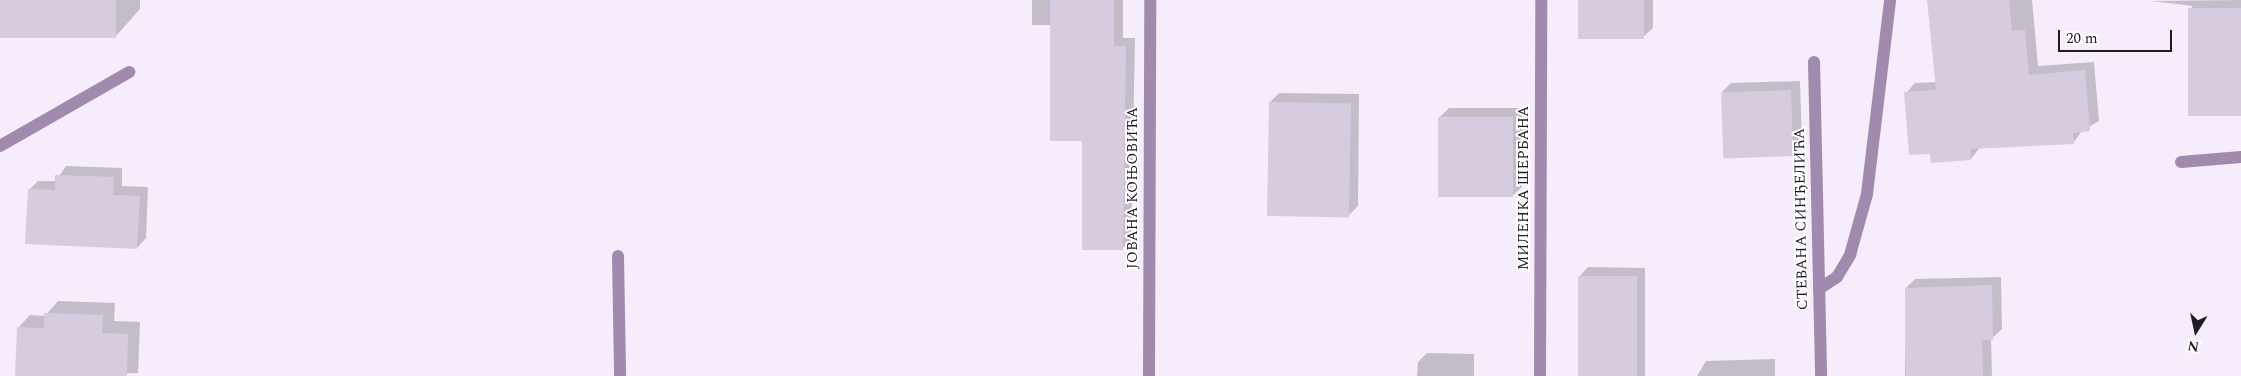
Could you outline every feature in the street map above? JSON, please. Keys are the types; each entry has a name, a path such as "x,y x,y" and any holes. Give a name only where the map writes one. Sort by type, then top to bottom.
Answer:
{"street":[{"name":"ЈОВАНА КОЊОВИЋА","path":"1148,376 1150,0"},
{"name":"МИЛЕНКА ШЕРБАНА","path":"1540,376 1541,0"},
{"path":"1819,289 1837,277 1850,255 1867,194 1890,0"},
{"name":"СТЕВАНА СИНЂЕЛИЋА","path":"1814,62 1821,376"},
{"path":"0,146 129,72"},
{"path":"2181,162 2241,157"},
{"path":"618,256 620,376"}],"building":[{"path":"0,0 116,0 116,38 0,38"},
{"path":"1050,0 1114,0 1114,46 1126,46 1123,250 1082,250 1082,141 1050,141"},
{"path":"1578,0 1644,0 1644,39 1578,39"},
{"path":"1927,0 2009,0 2012,31 2025,30 2029,75 2085,70 2090,131 2073,133 2074,144 1971,149 1971,160 1931,163 1930,154 1909,155 1904,92 1936,90"},
{"path":"2188,8 2241,8 2241,116 2188,116"},
{"path":"1791,90 1793,156 1723,158 1721,92"},
{"path":"1269,102 1351,103 1349,217 1267,216"},
{"path":"1438,117 1513,117 1513,197 1438,197"},
{"path":"55,175 114,177 113,195 140,196 137,249 25,244 28,189 55,190"},
{"path":"1578,276 1637,276 1637,376 1578,376"},
{"path":"1992,285 1993,340 1982,340 1983,376 1906,376 1905,288"},
{"path":"44,313 103,315 102,333 128,334 127,376 15,376 17,327 44,328"}]}
